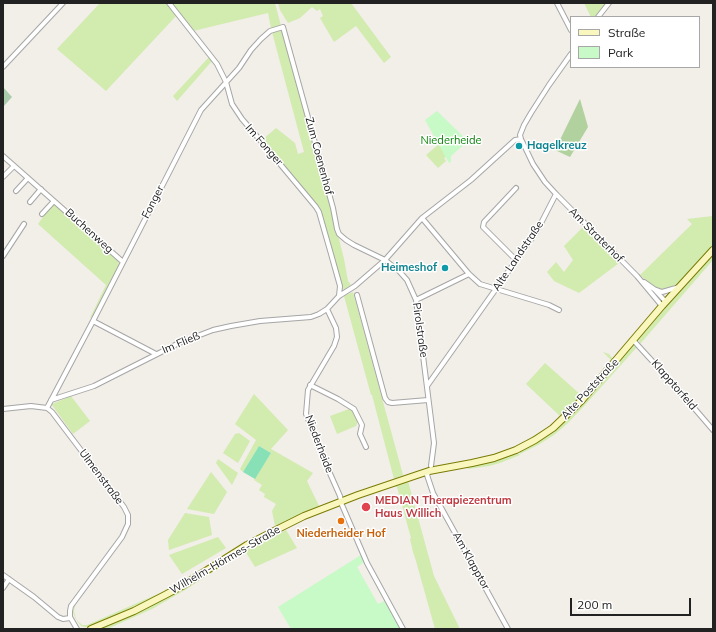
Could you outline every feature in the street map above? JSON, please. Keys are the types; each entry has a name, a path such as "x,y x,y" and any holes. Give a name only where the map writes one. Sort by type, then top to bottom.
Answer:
{"street":[{"path":"3,67 63,3"},
{"name":"Im Fonger","path":"169,3 217,64 226,82 232,104 242,119 271,152 319,212 340,286 339,296"},
{"path":"557,3 570,28"},
{"path":"599,16 609,3"},
{"name":"Fonger","path":"51,400 201,110 239,68 251,50 261,39 270,31 283,27"},
{"name":"Zum Coenenhof","path":"283,27 339,234 354,245 385,260"},
{"path":"556,194 545,182 533,164 520,139 520,135 531,112 570,55"},
{"path":"326,309 339,296 355,286 385,260 422,218 471,180 515,140 520,139"},
{"name":"Buchenweg","path":"3,156 123,262"},
{"path":"3,177 14,166"},
{"path":"16,191 28,178"},
{"path":"516,188 484,222 483,227 516,260"},
{"path":"30,202 41,189"},
{"name":"Alte Landstraße","path":"427,386 537,231 556,194"},
{"name":"Am Straterhof","path":"556,194 664,304"},
{"name":"Buchenweg","path":"42,214 54,201"},
{"path":"422,218 469,274 480,284 549,305 559,310"},
{"path":"3,256 24,224"},
{"name":"Alte Poststraße","path":"430,469 472,463 494,458 516,450 553,428 582,400 664,304 713,250"},
{"name":"Pirolstraße","path":"385,260 407,280 416,300 427,386"},
{"path":"416,300 469,274"},
{"name":"Am Straterhof","path":"637,276 654,289 664,304"},
{"path":"654,289 662,292 676,288 688,278"},
{"path":"357,295 385,398 392,404 428,400"},
{"name":"Im Fließ","path":"51,400 94,386 179,343 213,330 260,322 311,317 326,309"},
{"name":"Niederheide","path":"326,309 336,328 337,337 334,346 310,385 308,390 306,414 367,563 404,629"},
{"path":"93,321 156,354"},
{"name":"Klapptorfeld","path":"633,340 713,430"},
{"path":"310,385 354,409 362,425 360,434 366,447"},
{"path":"427,386 434,443 430,469"},
{"path":"3,409 31,406 47,408 51,400"},
{"name":"Ulmenstraße","path":"47,408 52,412 124,507 128,518 128,526 122,537 72,605 70,618"},
{"name":"Wilhelm-Hörmes-Straße","path":"91,629 134,611 176,589 236,552 296,520 384,485 430,469"},
{"name":"Am Klapptor","path":"430,469 427,475 433,493 508,629"},
{"path":"3,575 34,597 58,617 63,619 70,618 77,629"},
{"path":"3,588 9,579"}],"green space":[{"path":"100,3 167,3 177,15 106,91 57,49"},
{"path":"172,3 275,3 281,26 271,28 268,13 193,31"},
{"path":"278,3 351,3 391,57 384,63 356,26 334,42 320,18 323,16 320,9 317,11 312,7 300,18 288,23 280,10"},
{"path":"584,3 607,3 597,16 590,16"},
{"path":"281,29 317,152 344,259 348,281 351,285 343,290 321,213 317,205 262,140 276,128 295,143 298,154 304,152 272,32"},
{"path":"209,57 212,61 177,101 173,96"},
{"path":"3,87 12,97 3,107"},
{"path":"580,99 588,127 570,157 555,150"},
{"name":"Niederheide","path":"437,111 468,141 451,156 451,162 449,163 425,120"},
{"path":"439,144 446,157 444,158 446,161 438,168 426,155"},
{"path":"53,204 55,204 118,260 119,265 92,317 90,318 106,285 38,224 43,217 42,215"},
{"path":"713,216 713,246 678,283 668,289 658,289 640,275 692,224 687,219"},
{"path":"583,227 619,263 579,293 554,281 547,272 556,262 564,272 573,260 564,246"},
{"path":"713,253 713,260 640,344 638,339"},
{"path":"353,292 403,475 394,479 344,296"},
{"path":"634,344 638,346 568,423 554,435 520,454 520,451 582,404"},
{"path":"603,352 609,354 612,361"},
{"path":"612,361 578,401 554,424 542,433 516,448 497,455 476,459 517,446 561,417 526,384 545,363 581,395"},
{"path":"254,394 288,430 271,449 313,473 307,481 319,506 275,526 272,511 276,504 264,497 265,494 259,490 262,485 254,480 271,453 259,446 243,472 240,469 256,440 235,424"},
{"path":"71,396 90,421 73,434 52,405"},
{"path":"349,409 354,411 358,421 356,426 337,434 330,416"},
{"path":"239,433 250,441 238,463 223,453 235,434"},
{"path":"259,446 271,453 255,479 243,472"},
{"path":"517,452 520,455 500,463 468,469 467,467"},
{"path":"218,459 238,473 232,485 216,463"},
{"path":"211,472 227,492 214,514 187,509"},
{"path":"408,481 434,576 460,629 435,629 396,487 396,485"},
{"path":"185,513 209,517 212,535 169,550 168,540"},
{"path":"286,530 297,548 255,567 245,551 185,590 152,609 107,629 99,629 144,609 244,549 246,551"},
{"path":"218,537 226,548 182,574 169,555"},
{"path":"242,544 243,545 169,590 88,627 81,626 75,618 73,612 77,601 74,611 76,619 82,625 87,625 160,593"},
{"path":"361,555 364,562 357,567 378,604 386,600 402,629 291,629 278,607"}],"place":[{"name":"Hagelkreuz","path":"519,146"},
{"name":"Heimeshof","path":"445,268"},
{"name":"MEDIAN Therapiezentrum Haus Willich","path":"366,507"},
{"name":"Niederheider Hof","path":"341,521"}]}
